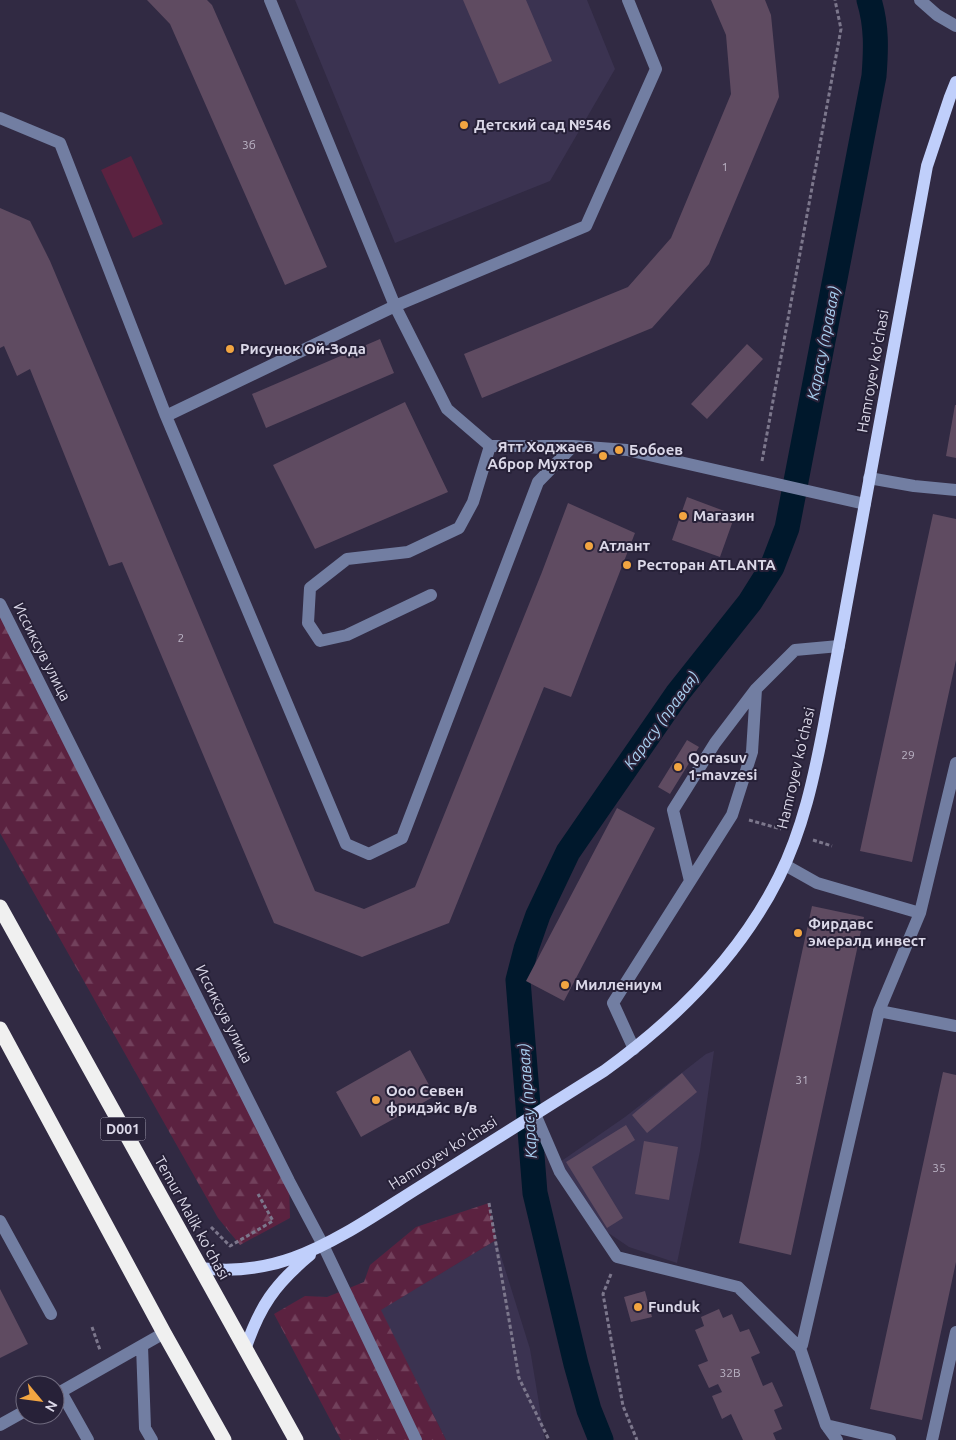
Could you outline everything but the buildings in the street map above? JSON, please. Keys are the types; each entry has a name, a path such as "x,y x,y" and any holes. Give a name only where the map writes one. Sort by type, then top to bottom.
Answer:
{"highway":[{"name":"Temur Malik ko'chasi","path":"0,907 296,1440"},
{"path":"0,1029 224,1440"}],"main road":[{"name":"Hamroyev ko'chasi","path":"245,1350 256,1319 273,1292 296,1266 323,1245 604,1071 634,1049 664,1024 717,971 761,909 794,845 806,808 839,646 927,166 956,82"},
{"name":"Hamroyev ko'chasi","path":"200,1268 229,1271 261,1267 292,1258 323,1245"}],"street":[{"path":"270,0 396,306 447,409 490,446 573,446 626,450 865,504"},
{"path":"166,416 396,306 586,226 656,69 628,0"},
{"path":"920,0 937,15 956,26"},
{"path":"0,118 60,143 166,416 346,844 369,854 402,838 538,482 573,446"},
{"path":"431,595 347,636 320,641 308,623 310,588 347,559 408,552 459,528 473,502 490,446"},
{"path":"869,478 914,486 956,490"},
{"name":"Иссиксув улица","path":"0,604 284,1172 323,1245 416,1440"},
{"path":"690,880 673,810 715,743 756,689 796,650 839,646"},
{"path":"634,1049 614,1003 732,815 752,752 756,689"},
{"path":"800,1348 879,1011 920,913 956,763"},
{"path":"785,865 817,882 920,913"},
{"path":"879,1011 956,1026"},
{"path":"535,1114 560,1172 617,1257 738,1287 800,1348 826,1424 837,1440"},
{"path":"0,1221 51,1314"},
{"path":"932,1440 956,1332"},
{"path":"65,1390 164,1333"},
{"path":"142,1346 145,1428 152,1440"},
{"path":"65,1405 88,1440"},
{"path":"0,1425 15,1417"},
{"path":"826,1424 890,1440"}],"path":[{"path":"759,479 841,29 835,0"},
{"path":"211,1227 230,1246 273,1220 258,1194"},
{"path":"489,1203 519,1378 549,1440"},
{"path":"617,1257 603,1294 623,1406 637,1440"}],"shaded area":[{"name":"Детский сад №546","path":"295,0 587,0 615,69 550,181 395,243"},
{"path":"714,1051 700,1151 677,1263 629,1247 604,1230 560,1162 625,1117 706,1054"},
{"path":"496,1240 530,1349 545,1440 446,1440 380,1310"}],"green space":[{"path":"131,156 163,224 133,238 101,170"},
{"path":"0,604 289,1181 290,1218 240,1245 218,1218 0,833"},
{"path":"489,1203 496,1240 381,1310 446,1440 341,1440 274,1314 305,1296 327,1297 364,1282 370,1265 416,1227"}],"waterway":[{"name":"Карасу (правая)","path":"601,1440 589,1410 576,1364 535,1193 518,980 538,915 568,852 677,694 750,602 772,567 787,528 874,76 875,38 869,0"}],"place":[{"name":"Детский сад №546","path":"464,125"},
{"name":"Рисунок Ой-Зода","path":"230,349"},
{"name":"Бобоев","path":"619,450"},
{"name":"Ятт Ходжаев Аброр Мухтор","path":"603,456"},
{"name":"Магазин","path":"683,516"},
{"name":"Атлант","path":"589,546"},
{"name":"Ресторан ATLANTA","path":"627,565"},
{"name":"Qorasuv 1-mavzesi","path":"678,767"},
{"name":"Фирдавс эмералд инвест","path":"798,933"},
{"name":"Миллениум","path":"565,985"},
{"name":"Ооо Севен фридэйс в/в","path":"376,1100"},
{"name":"Funduk","path":"638,1307"}]}
